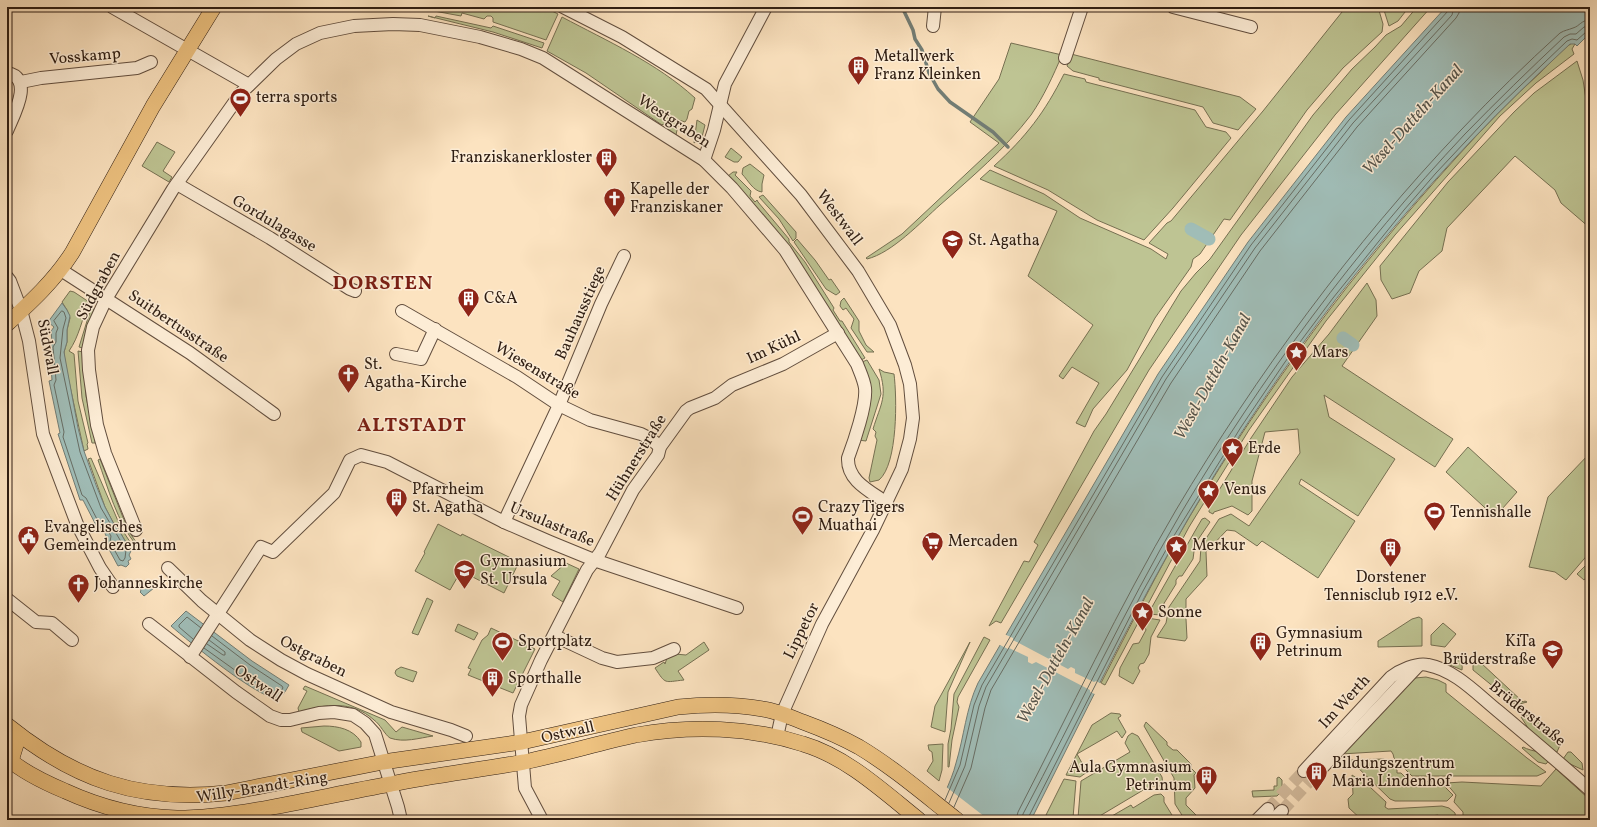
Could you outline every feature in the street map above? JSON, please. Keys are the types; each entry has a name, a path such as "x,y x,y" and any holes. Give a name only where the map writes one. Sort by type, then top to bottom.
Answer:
{"main road":[{"name":"Südwall","path":"14,311 61,270 72,253 153,106 214,7"},
{"path":"7,324 14,311"},
{"name":"Ostwall","path":"383,762 522,742 678,707 699,705 737,705 764,709 782,714 820,728 858,747 881,762 957,820"},
{"name":"Willy-Brandt-Ring","path":"7,725 13,736 71,768 98,780 122,788 178,796 226,793 383,762"},
{"name":"Ostwall","path":"390,784 523,762 635,736 663,732 706,729 777,737 816,748 850,766 917,818"},
{"path":"8,762 13,736"},
{"name":"Willy-Brandt-Ring","path":"8,762 56,787 98,804 142,814 177,818 220,816 390,784"}],"street":[{"path":"112,7 250,85"},
{"name":"Westwall","path":"563,7 622,37 706,89 801,195 824,223 862,277 890,325 910,384 913,418 909,446 902,469 887,503 866,543"},
{"path":"704,160 721,106 725,84 766,7"},
{"path":"933,26 935,7"},
{"path":"1066,58 1082,7"},
{"path":"1173,7 1251,28"},
{"name":"Westgraben","path":"250,85 276,59 296,44 320,33 354,26 393,24 420,25 480,37 521,49 543,58 704,160 732,188 785,250 857,364 864,382 865,390 859,419 848,458 848,464 850,472 855,479 887,503"},
{"name":"Vosskamp","path":"20,82 41,78 137,68 151,62"},
{"path":"7,73 13,74 20,82 21,95 7,131"},
{"name":"Südgraben","path":"136,530 105,453 97,425 89,370 88,350 93,327 106,299 177,184 241,93 250,85"},
{"name":"Gordulagasse","path":"177,184 270,238 355,291"},
{"name":"Bauhausstiege","path":"504,522 559,405 601,304 624,256"},
{"name":"Suitbertusstraße","path":"61,270 190,353 274,414"},
{"path":"7,277 10,281 14,311"},
{"name":"Wiesenstraße","path":"402,310 559,405 590,420 641,434 651,439 660,447"},
{"name":"Südwall","path":"14,311 29,341 43,434 64,492 81,531 100,568 113,587"},
{"path":"396,354 421,359 435,329"},
{"name":"Im Kühl","path":"724,391 732,384 783,364 838,334"},
{"name":"Hühnerstraße","path":"542,820 525,788 519,716 521,705 541,660 555,636 587,570 600,553 634,490 658,455 660,447 686,411 715,398 724,391"},
{"name":"Ursulastraße","path":"215,618 261,547 273,552 334,493 350,460 361,455 387,462 504,522 594,560 737,608"},
{"name":"Lippetor","path":"777,737 782,714 822,624 866,543"},
{"name":"Ostgraben","path":"168,568 215,618 281,660 307,674 391,712 466,736"},
{"path":"7,599 36,622 52,623 72,640"},
{"path":"192,654 215,618"},
{"name":"Ostwall","path":"149,624 192,654 270,716 281,720 296,720 328,712 341,712 359,719 375,734 390,784"},
{"path":"555,636 602,658 617,662 654,658 674,649"},
{"name":"Im Werth","path":"1304,771 1391,677 1400,670 1425,664 1440,668"},
{"name":"Im Werth","path":"1319,771 1418,666"},
{"name":"Brüderstraße","path":"1440,668 1462,682 1556,759 1590,790"},
{"path":"390,784 401,820"},
{"path":"1258,820 1282,810"}],"green space":[{"path":"435,7 544,7 558,14 546,40 493,22 493,18 491,16 487,16 484,19 462,13 461,16 434,11"},
{"path":"1346,7 1378,7 1383,24 1382,32 1343,68 1307,110 1230,220 1224,219 1200,254 1193,259 1191,267 1155,318 1127,370 1093,409 1085,427 1076,423 1099,383 1072,367 1063,379 1059,376 1093,325 1028,276 1057,211 980,179 990,170 1044,194 1080,218 1151,249 1166,259 1168,254 1149,243 1167,223 1171,221 1263,111"},
{"path":"1383,7 1409,7 1398,21 1389,26"},
{"path":"1417,7 1431,7 1335,115 1241,235 1149,370 1001,623 996,621 989,626 1024,561 1029,562 1038,545 1034,542 1094,431 1106,414 1181,291 1210,259 1313,115 1352,69 1386,35 1401,26"},
{"path":"436,16 491,28 493,26 544,43 542,48 493,32 435,18"},
{"path":"562,17 648,63 680,85 695,98 692,109 689,111 685,122 679,120 676,135 667,129 668,127 663,124 662,125 586,73 547,51"},
{"path":"1011,43 1062,55 1048,86 1031,115 988,162 915,228 896,244 877,256 867,259 866,258 902,234 999,143 970,122 999,79"},
{"path":"1572,43 1575,44 1572,49 1574,54 1536,83 1500,116 1395,235 1326,321 1249,430 1189,527 1105,685 1101,683 1155,578 1190,516 1249,422 1314,331 1382,243 1455,159 1507,104 1559,53"},
{"path":"1071,54 1240,97 1256,109 1238,130 1213,123 1203,107 1099,80 1099,78 1073,71 1067,66"},
{"path":"1577,61 1583,80 1590,125 1590,228 1561,203 1555,190 1515,156 1447,228 1442,251 1419,271 1410,293 1392,299 1381,280 1380,266 1448,182 1514,112 1534,93"},
{"path":"1064,74 1085,79 1086,82 1195,110 1206,127 1226,132 1231,138 1173,208 1144,240 1097,220 1048,190 994,166 1016,145 1034,123 1050,100"},
{"path":"697,120 705,125 702,137 694,143"},
{"path":"157,142 175,152 163,171 172,177 169,182 142,166"},
{"path":"731,148 742,157 738,162 734,162 725,157"},
{"path":"750,164 764,175 762,192 756,190 742,174 743,168"},
{"path":"733,172 737,172 735,175 751,191 750,196 755,202 757,200 789,239 789,242 805,262 834,308 833,310 840,321 842,321 865,358 861,360 826,304 728,176"},
{"path":"763,195 796,232 796,238 793,241 779,219 759,197"},
{"path":"797,239 815,260 829,280 831,279 840,292 836,295 826,289 794,242"},
{"path":"1367,283 1376,300 1377,316 1342,366 1453,439 1435,467 1324,395 1329,417 1395,459 1358,516 1301,479 1299,484 1355,521 1318,578 1262,541 1257,546 1235,531 1227,530 1206,552 1207,576 1186,599 1186,610 1182,614 1186,619 1187,638 1185,641 1157,637 1166,623 1169,607 1200,561 1201,546 1219,519 1231,514 1249,526 1300,453 1298,429 1265,432 1252,481 1252,511 1248,515 1232,506 1214,512 1213,514 1209,512 1209,508 1213,500 1251,438 1292,377 1329,334"},
{"path":"70,291 89,302 78,334 69,351 74,354 78,401 88,443 88,449 84,451 64,352 67,342 67,330 70,318 62,302"},
{"path":"844,298 859,321 859,331 866,345 874,352 867,352 851,328 854,319 846,308 843,310 840,306 841,301"},
{"path":"91,308 94,309 83,348 79,347"},
{"path":"78,351 83,352 86,396 95,443 92,443 82,398"},
{"path":"867,360 879,380 881,394 866,441 858,440 862,362"},
{"path":"879,369 884,372 894,374 896,398 895,430 890,460 885,472 879,480 870,482 869,478 877,440 875,436 876,432 873,429 881,406 883,393 882,379"},
{"path":"1468,447 1517,492 1495,517 1446,472"},
{"path":"1590,453 1590,552 1566,580 1555,572 1529,567 1548,497"},
{"path":"91,458 121,528 134,548 131,551 105,507 88,459"},
{"path":"100,459 122,515 130,533 138,545 137,546 130,537 119,516 98,460"},
{"path":"1205,518 1210,522 1195,544 1193,559 1182,576 1179,576 1176,580 1176,584 1163,605 1161,615 1148,614 1202,519"},
{"path":"438,524 519,562 504,593 461,571 450,590 415,571"},
{"path":"1590,561 1590,573 1584,580 1577,574"},
{"path":"566,563 579,569 563,602 552,595 560,581 551,576"},
{"path":"427,598 433,601 418,635 412,633"},
{"path":"1419,617 1422,619 1422,646 1378,647 1378,641 1412,619"},
{"path":"1147,618 1160,620 1151,637 1149,654 1144,663 1140,664 1138,668 1140,671 1133,684 1119,676 1120,668 1133,644 1139,643 1146,630 1144,624"},
{"path":"1443,623 1456,634 1445,647 1431,645 1431,635"},
{"path":"458,624 478,633 474,640 455,631"},
{"name":"Sportplatz","path":"491,628 535,649 513,693 468,675 471,669 468,668 482,640 488,635"},
{"path":"984,637 990,640 958,697 957,702 959,707 948,767 948,744 954,694"},
{"path":"704,642 709,650 678,671 684,680 666,681 661,677 655,668 664,662 665,664 667,658 675,654 686,655"},
{"path":"970,642 948,692 945,732 931,727 935,706"},
{"path":"1447,654 1460,661 1462,670 1445,663"},
{"path":"1477,658 1482,660 1481,663 1523,702 1527,702 1516,705 1473,670 1473,662"},
{"path":"401,667 417,672 413,682 397,676 395,673 396,670"},
{"path":"1426,677 1446,684 1446,692 1546,772 1537,776 1412,776 1394,758 1391,751 1341,754 1415,678"},
{"path":"305,686 385,720 396,732 402,727 433,736 406,740 390,738 376,722 366,714 357,709 347,707 328,706 299,712 298,708 307,691 303,689"},
{"path":"1111,713 1120,714 1121,716 1118,718 1126,732 1122,738 1117,731 1077,754 1087,772 1080,777 1066,775 1092,725"},
{"path":"1530,714 1561,743 1557,752 1555,752 1530,731 1521,717"},
{"path":"1146,722 1167,742 1167,745 1173,750 1177,750 1191,764 1191,768 1196,773 1194,775 1195,788 1186,798 1186,805 1198,817 1198,820 1185,820 1175,804 1174,778 1144,726"},
{"path":"324,726 349,731 361,742 361,747 339,751 302,732 301,728"},
{"path":"1132,733 1138,736 1162,777 1163,786 1150,786 1098,817 1078,818 1081,781 1130,752 1125,743 1128,736"},
{"path":"943,744 942,770 939,781 927,771 933,761 932,752 929,750 928,745"},
{"path":"1523,747 1545,754 1551,758 1546,764 1538,762 1522,748"},
{"path":"1568,752 1571,752 1582,763 1583,770 1563,759"},
{"path":"1384,759 1397,770 1397,773 1401,773 1408,780 1408,785 1415,785 1418,781 1440,782 1453,795 1447,801 1395,801 1390,799 1350,760"},
{"path":"1556,769 1589,799 1590,817 1587,820 1463,820 1463,812 1454,802 1456,795 1446,783 1462,782 1541,786"},
{"path":"1352,775 1370,787 1386,802 1385,807 1388,809 1442,806 1449,808 1455,813 1456,820 1444,820 1438,815 1431,816 1427,820 1362,820 1349,808 1348,799 1353,794"},
{"path":"1279,777 1282,780 1282,791 1277,796 1253,797 1252,791 1274,790 1274,786 1277,786 1277,778"},
{"path":"1064,779 1076,781 1073,818 1044,819"},
{"path":"1161,794 1164,797 1164,802 1175,820 1105,820 1131,805 1133,808 1154,795"}],"water":[{"name":"Wesel-Datteln-Kanal","path":"1446,7 1590,7 1590,33 1577,46 1575,44 1570,44 1532,80 1483,128 1431,184 1355,275 1284,370 1218,469 1167,556 1107,668 1031,820 931,820 954,770 968,712 978,683 1158,374 1248,242 1346,117"},
{"path":"62,303 70,316 67,330 67,342 64,352 78,428 84,451 105,507 131,551 129,555 131,559 128,561 129,564 126,567 121,565 118,566 104,540 107,538 102,527 98,529 83,500 80,500 58,434 60,433 49,381 52,380 49,342 52,342 51,331 54,327 48,322"},
{"path":"140,582 150,582 154,588 144,596 140,592"},
{"path":"186,611 252,661 289,685 283,695 277,698 268,696 256,690 224,668 171,626"}],"pier":[{"path":"1004,634 1068,669 1071,667 1075,669 1075,673 1102,684 1097,695 1036,662 1032,664 1028,662 1028,657 998,644"},
{"path":"945,786 989,820 929,820"}],"waterway":[{"path":"902,7 913,30 915,39 922,50 929,73 938,89 950,102 993,132 1008,147"},
{"path":"1191,229 1209,239"},
{"path":"1343,338 1353,345"}],"tunnel":[{"path":"1268,809 1304,771"},
{"path":"1282,811 1319,771"}],"place":[{"name":"Metallwerk Franz Kleinken","path":"858,86"},
{"name":"terra sports","path":"240,118"},
{"name":"Franziskanerkloster","path":"607,178"},
{"name":"Kapelle der Franziskaner","path":"614,218"},
{"name":"St. Agatha","path":"952,260"},
{"name":"C&A","path":"468,318"},
{"name":"Mars","path":"1296,372"},
{"name":"St. Agatha-Kirche","path":"348,394"},
{"name":"Erde","path":"1233,468"},
{"name":"Venus","path":"1208,510"},
{"name":"Pfarrheim St. Agatha","path":"396,518"},
{"name":"Tennishalle","path":"1435,532"},
{"name":"Crazy Tigers Muathai","path":"803,536"},
{"name":"Evangelisches Gemeindezentrum","path":"29,556"},
{"name":"Mercaden","path":"932,562"},
{"name":"Merkur","path":"1176,566"},
{"name":"Dorstener Tennisclub 1912 e.V.","path":"1391,568"},
{"name":"Gymnasium St. Ursula","path":"464,590"},
{"name":"Johanneskirche","path":"78,604"},
{"name":"Sonne","path":"1142,632"},
{"name":"Sportplatz","path":"502,662"},
{"name":"Gymnasium Petrinum","path":"1260,662"},
{"name":"KiTa Brüderstraße","path":"1552,670"},
{"name":"Sporthalle","path":"493,698"},
{"name":"Bildungszentrum Maria Lindenhof","path":"1317,792"},
{"name":"Aula Gymnasium Petrinum","path":"1207,796"}],"district":[{"name":"DORSTEN","path":"383,284"},
{"name":"ALTSTADT","path":"412,426"}]}
